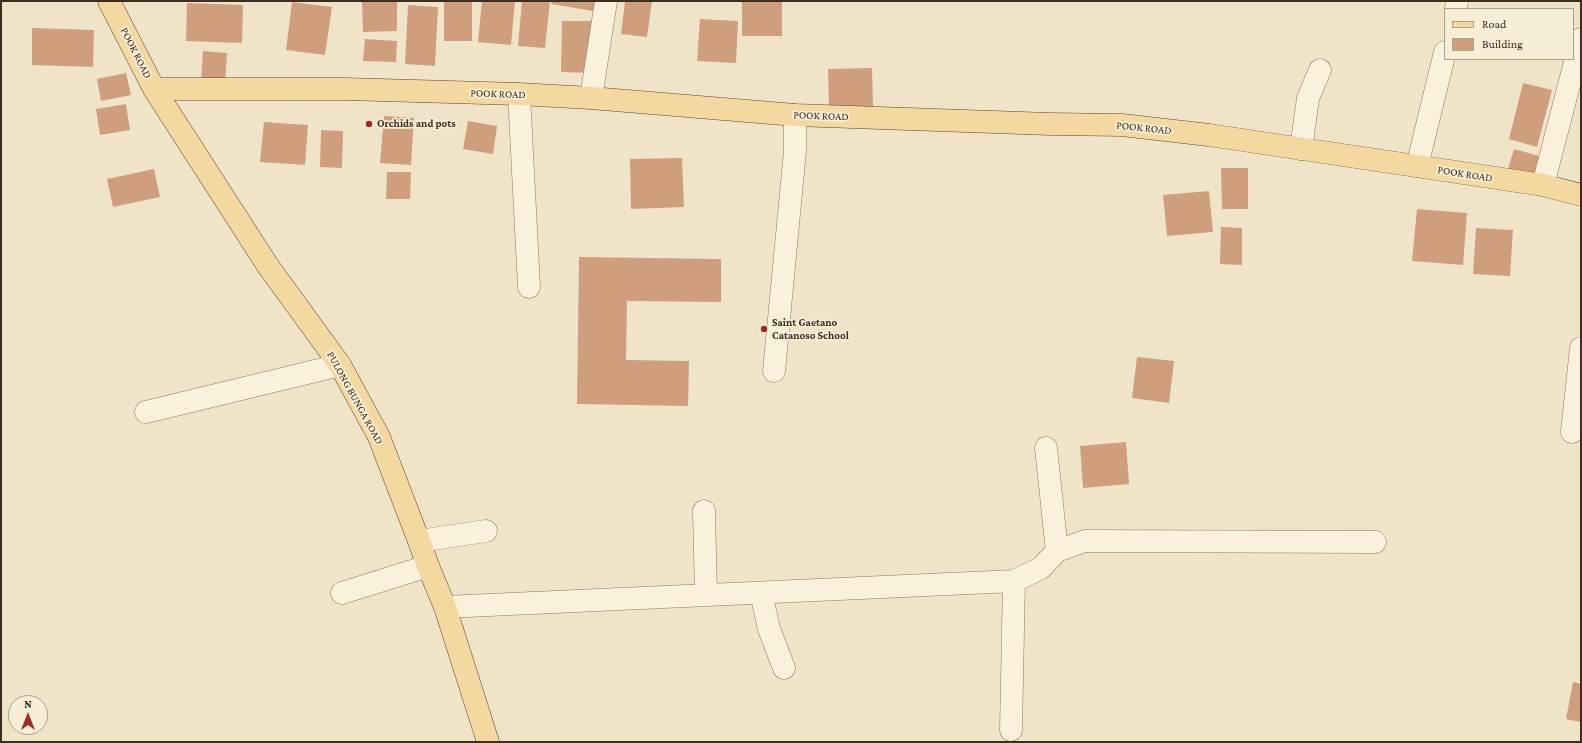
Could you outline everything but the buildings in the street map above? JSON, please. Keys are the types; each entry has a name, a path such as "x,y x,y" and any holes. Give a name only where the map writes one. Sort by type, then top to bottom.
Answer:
{"main road":[{"name":"POOK ROAD","path":"109,1 154,88 346,88 519,94 591,98 795,115 1050,124 1122,124 1543,185 1581,195"},
{"name":"PULONG BUNGA ROAD","path":"154,88 268,266 340,364 379,437 444,607 488,742"}],"street":[{"path":"591,98 606,1"},
{"path":"1543,185 1581,40"},
{"path":"1417,166 1444,56"},
{"path":"1301,149 1308,98 1320,70"},
{"path":"519,94 529,287"},
{"path":"774,371 794,151 795,115"},
{"path":"1572,432 1581,348"},
{"path":"146,412 340,364"},
{"path":"1046,448 1056,551"},
{"path":"704,511 706,595"},
{"path":"420,541 486,531"},
{"path":"444,607 1014,581 1041,568 1056,551 1085,541 1375,542"},
{"path":"342,593 428,566"},
{"path":"1011,730 1014,581"},
{"path":"761,593 769,629 784,668"}],"place":[{"name":"Orchids and pots","path":"369,124"},
{"name":"Saint Gaetano Catanoso School","path":"764,329"}]}
